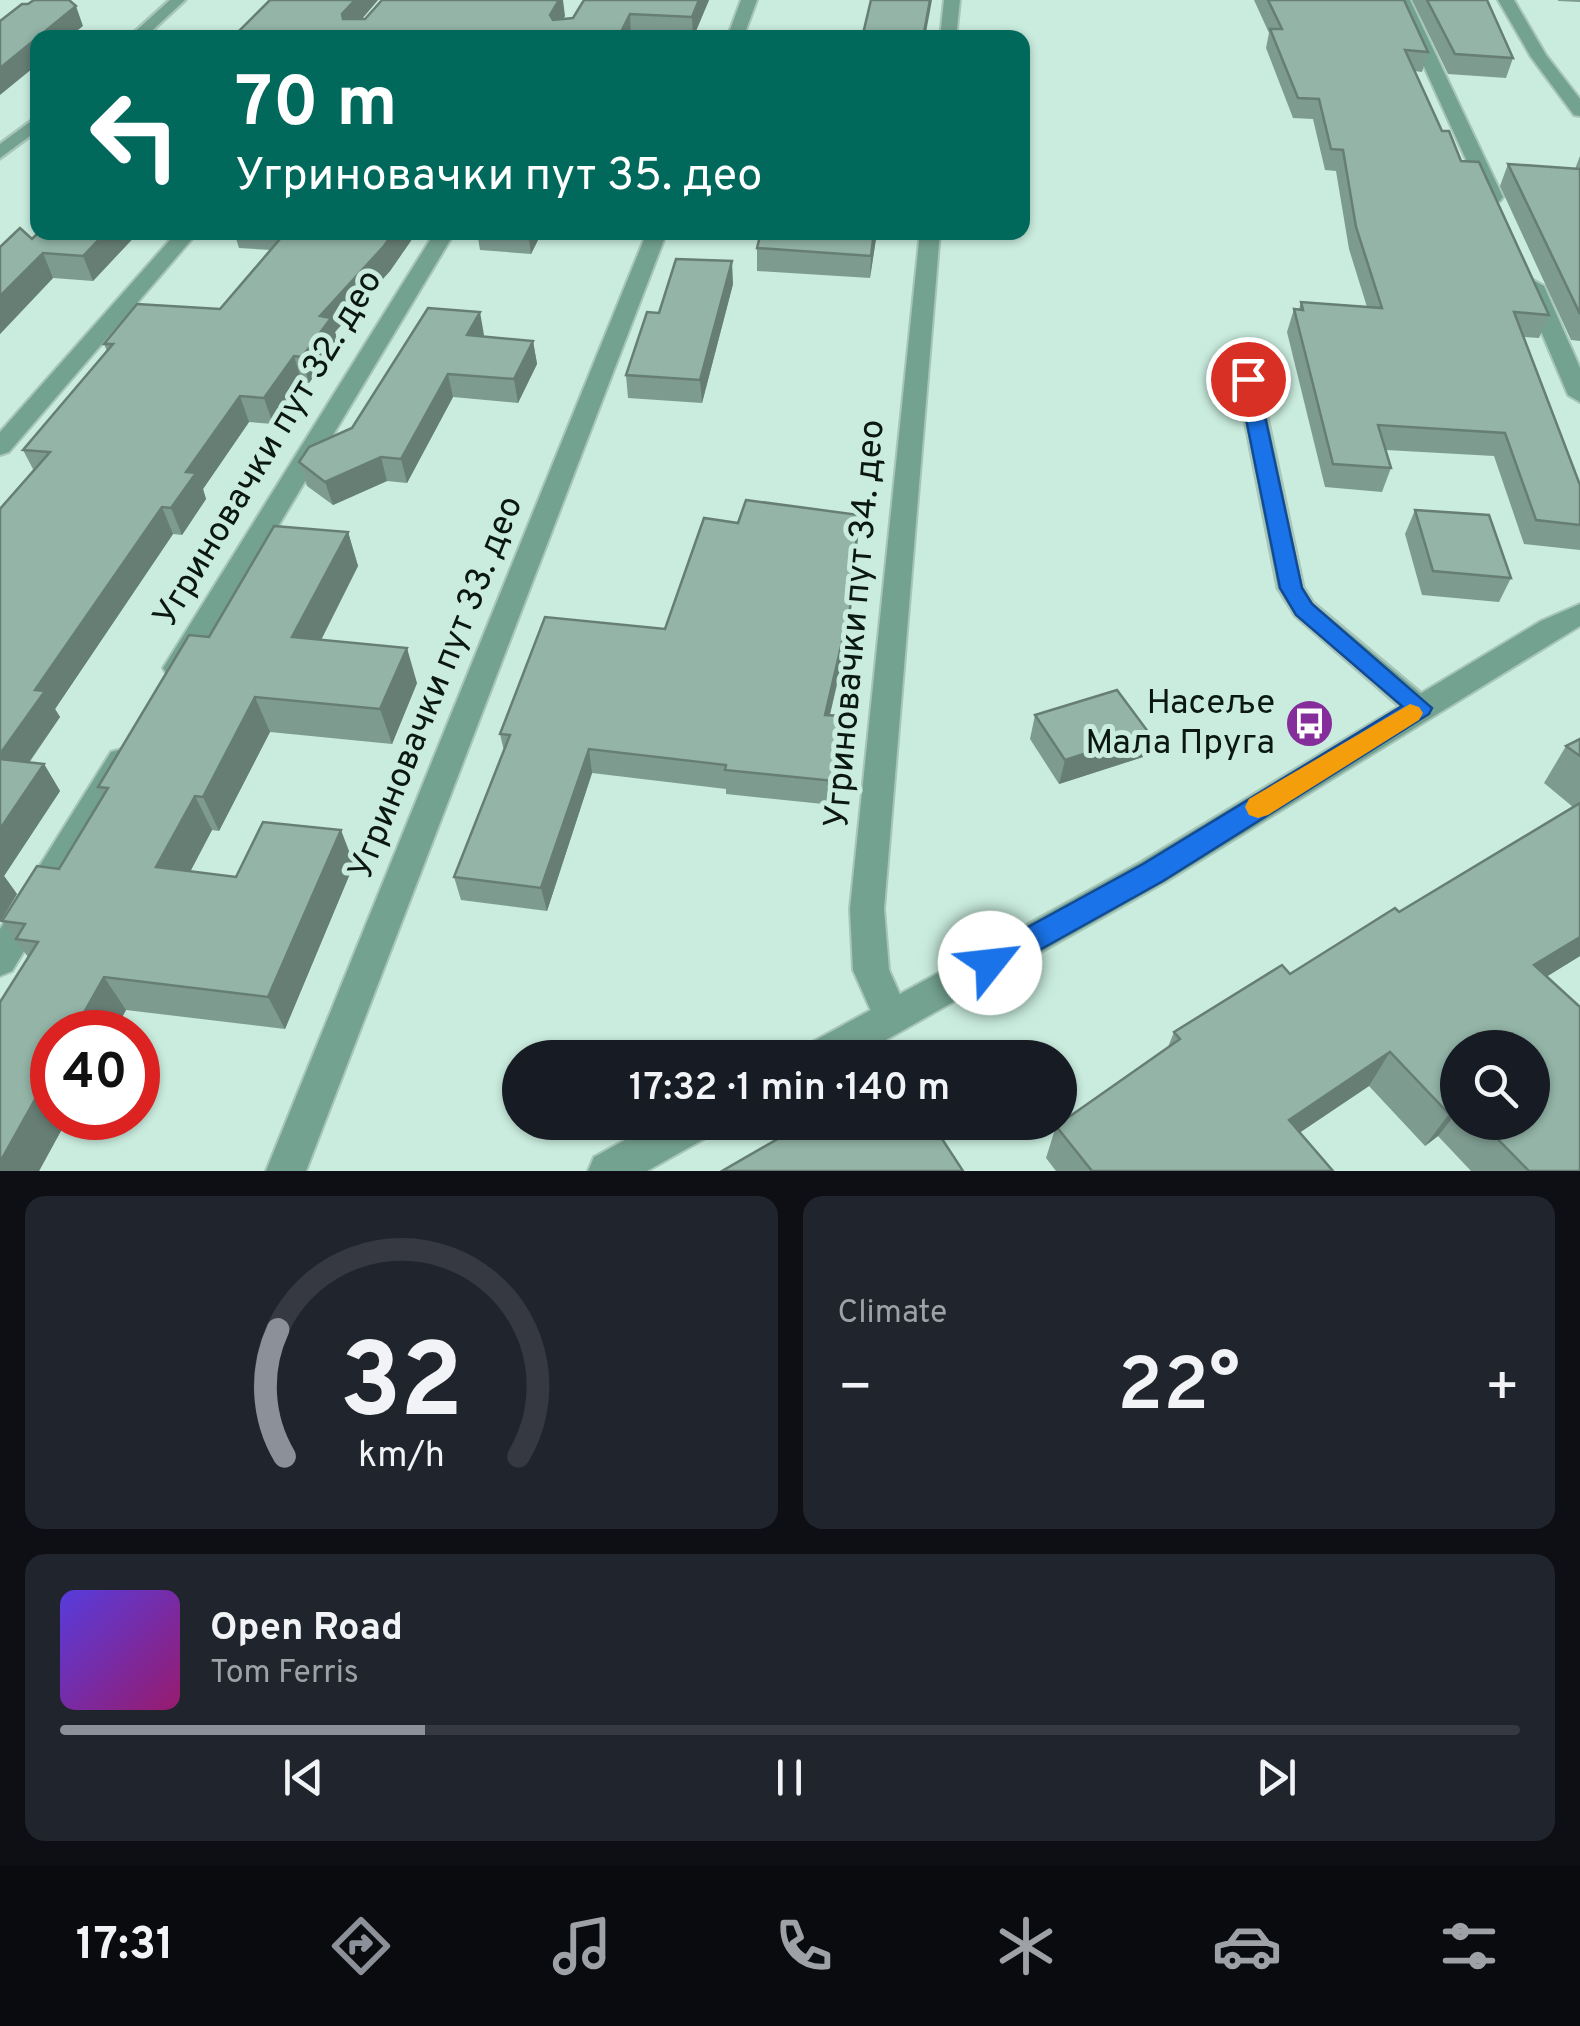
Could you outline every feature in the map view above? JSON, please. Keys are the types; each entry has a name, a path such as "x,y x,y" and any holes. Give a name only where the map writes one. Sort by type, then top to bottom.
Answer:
{"street":[{"path":"738,30 749,0"},
{"path":"949,30 952,0"},
{"path":"1402,0 1506,224"},
{"path":"1506,0 1539,57 1580,111"},
{"path":"0,447 181,240"},
{"name":"Угриновачки пут 32. део","path":"166,689 440,240"},
{"name":"Угриновачки пут 33. део","path":"286,1171 655,240"},
{"name":"Угриновачки пут 34. део","path":"892,1018 871,970 867,909 929,240"},
{"path":"1521,258 1580,395"},
{"path":"851,1040 1153,872 1551,628 1580,614"},
{"path":"0,960 134,740"},
{"path":"608,1171 664,1140"}],"lane":[{"path":"144,30 178,0"},
{"path":"0,154 30,128"},
{"path":"1248,379 1291,588 1304,610 1420,708"}],"building":[{"path":"34,0 69,0 76,6 47,30 30,30 30,44 0,68 0,21 22,4"},
{"path":"270,0 355,0 342,14 343,19 365,19 382,0 559,0 550,15 553,20 573,18 584,0 699,0 692,17 630,14 622,30 240,30"},
{"path":"871,0 930,0 924,30 864,30"},
{"path":"1268,0 1404,0 1428,52 1405,50 1442,131 1449,131 1461,161 1479,162 1549,315 1514,312 1580,485 1580,525 1536,520 1505,433 1378,425 1391,468 1333,464 1294,309 1303,310 1301,302 1382,308 1356,227 1343,150 1331,149 1319,99 1298,98 1270,29 1282,29"},
{"path":"1427,0 1487,0 1513,58 1455,54"},
{"path":"1508,164 1580,169 1580,314"},
{"path":"20,228 30,240 98,240 83,256 43,253 0,296 0,247"},
{"path":"279,240 388,240 320,316 331,318 302,357 294,356 264,398 240,396 186,472 196,473 171,508 162,507 35,690 45,691 0,754 0,509 50,452 23,450 113,344 104,344 137,304 220,309"},
{"path":"759,240 873,240 871,256 757,248"},
{"path":"676,259 732,261 700,380 626,375 647,312 659,313"},
{"path":"428,308 480,312 467,335 533,341 514,379 448,374 401,459 381,457 325,482 299,462 309,447 352,428"},
{"path":"746,500 859,515 850,608 825,715 842,716 834,781 725,770 726,765 589,749 541,888 454,877 510,735 500,734 545,617 665,629 704,518 738,523"},
{"path":"1415,510 1489,515 1511,578 1433,571"},
{"path":"274,526 348,532 292,637 407,648 380,709 255,697 203,797 195,796 156,867 236,877 263,822 341,830 268,997 104,977 85,1010 30,1010 30,1108 0,1162 0,1002 38,942 16,939 25,924 2,921 37,866 59,869 108,788 98,787 189,635 209,637"},
{"path":"1117,690 1149,733 1065,760 1035,715"},
{"path":"1580,739 1580,756 1566,746"},
{"path":"0,759 44,764 0,829"},
{"path":"1580,803 1580,937 1534,965 1580,1007 1580,1171 1529,1171 1499,1140 1550,1140 1550,1030 1440,1030 1440,1105 1390,1052 1289,1120 1333,1171 1092,1171 1067,1140 1077,1140 1077,1111 1180,1039 1174,1032 1282,965 1290,974 1395,908 1399,912"},
{"path":"776,1140 943,1140 963,1171 722,1171"}],"slow traffic":[{"path":"1258,807 1410,713"}],"place":[{"name":"Насеље Мала Пруга","path":"1310,724"}],"route":[{"path":"990,963 1153,872 1420,708 1352,646 1304,610 1291,588 1248,379"}]}
